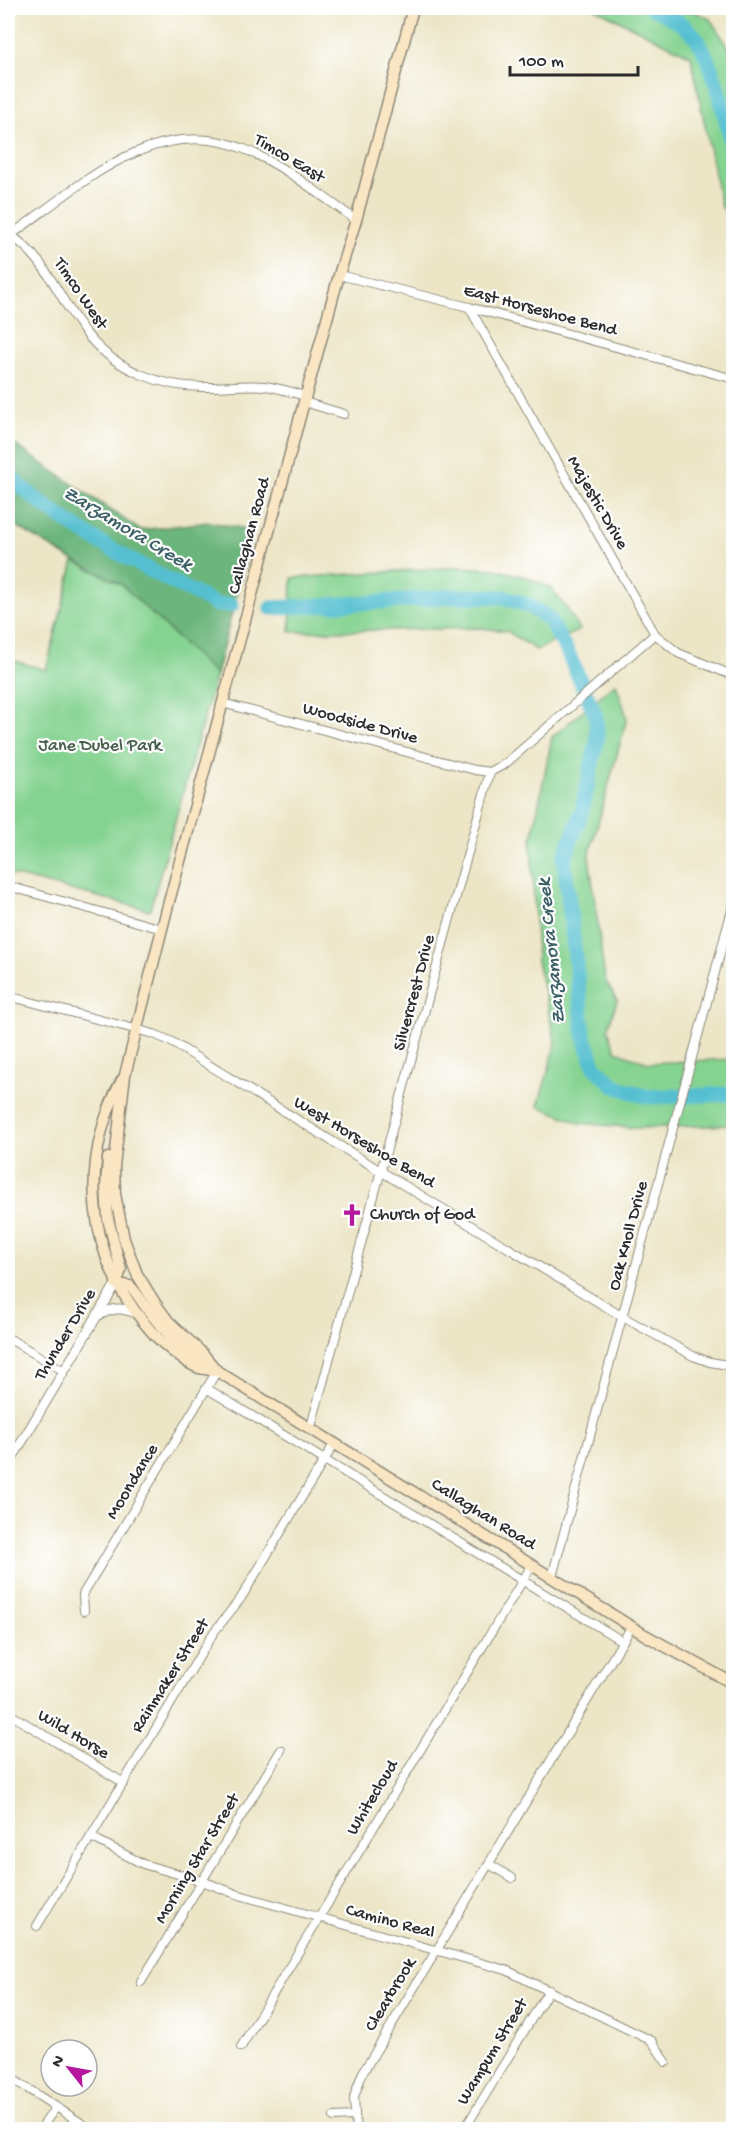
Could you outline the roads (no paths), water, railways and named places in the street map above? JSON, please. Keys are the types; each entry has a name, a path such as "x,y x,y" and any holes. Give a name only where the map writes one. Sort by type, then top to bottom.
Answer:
{"main road":[{"name":"Callaghan Road","path":"413,8 356,220 304,399 124,1075 114,1166 115,1194 129,1252 144,1288 169,1322 214,1368 310,1430 632,1626 734,1684"},
{"name":"Callaghan Road","path":"124,1075 111,1100 98,1150 94,1205 100,1237 116,1284 150,1330 178,1355 197,1367 214,1368"},
{"path":"122,1102 111,1132 106,1187 108,1219 121,1270 116,1284 130,1286 174,1340 214,1368"}],"street":[{"name":"Timco East","path":"9,234 119,158 151,146 188,140 218,141 245,150 273,164 356,220"},
{"name":"Timco West","path":"9,234 33,253 43,265 75,320 90,338 114,360 128,368 178,386 267,386 344,414"},
{"name":"East Horseshoe Bend","path":"339,275 469,307 734,379"},
{"name":"Majestic Drive","path":"469,307 655,634 678,653 734,676"},
{"path":"490,772 505,764 655,634"},
{"name":"Woodside Drive","path":"222,703 475,770 490,772"},
{"name":"Silvercrest Drive","path":"310,1430 490,772"},
{"path":"8,886 162,929"},
{"name":"Oak Knoll Drive","path":"552,1577 734,902"},
{"name":"West Horseshoe Bend","path":"8,996 136,1029 170,1041 623,1317 693,1356 710,1362 734,1366"},
{"name":"Thunder Drive","path":"8,1465 116,1284"},
{"path":"97,1317 116,1308 124,1308 136,1313"},
{"path":"8,1338 64,1371"},
{"name":"Moondance","path":"84,1611 83,1594 206,1388 214,1368"},
{"name":"Callaghan Road","path":"206,1388 622,1641"},
{"name":"Rainmaker Street","path":"37,1926 214,1632 241,1598 334,1443"},
{"name":"Whitecloud","path":"241,2047 532,1565"},
{"name":"Clearbrook","path":"355,2123 354,2097 362,2074 632,1626"},
{"name":"Wild Horse","path":"8,1714 124,1783"},
{"name":"Morning Star Street","path":"141,1982 280,1750"},
{"name":"Camino Real","path":"91,1837 143,1864 202,1881 236,1894 506,1970 652,2041 666,2062"},
{"path":"489,1864 512,1878"},
{"name":"Wampum Street","path":"464,2130 549,1990"},
{"path":"8,2076 92,2130"},
{"path":"39,2130 56,2107"},
{"path":"334,2117 355,2123 366,2130"}],"waterway":[{"path":"652,8 677,20 688,29 704,51 715,79 734,153"},
{"name":"Zarzamora Creek","path":"8,475 56,514 108,547 217,605 232,605"},
{"name":"Zarzamora Creek","path":"271,608 453,596 504,597 529,606 548,618 567,651 596,716 597,740 582,811 564,859 584,1035 595,1067 615,1086 647,1097 734,1094"}],"place":[{"name":"Church of God","path":"352,1215"}],"park label":[{"name":"Jane Dubel Park","path":"100,746"}]}
